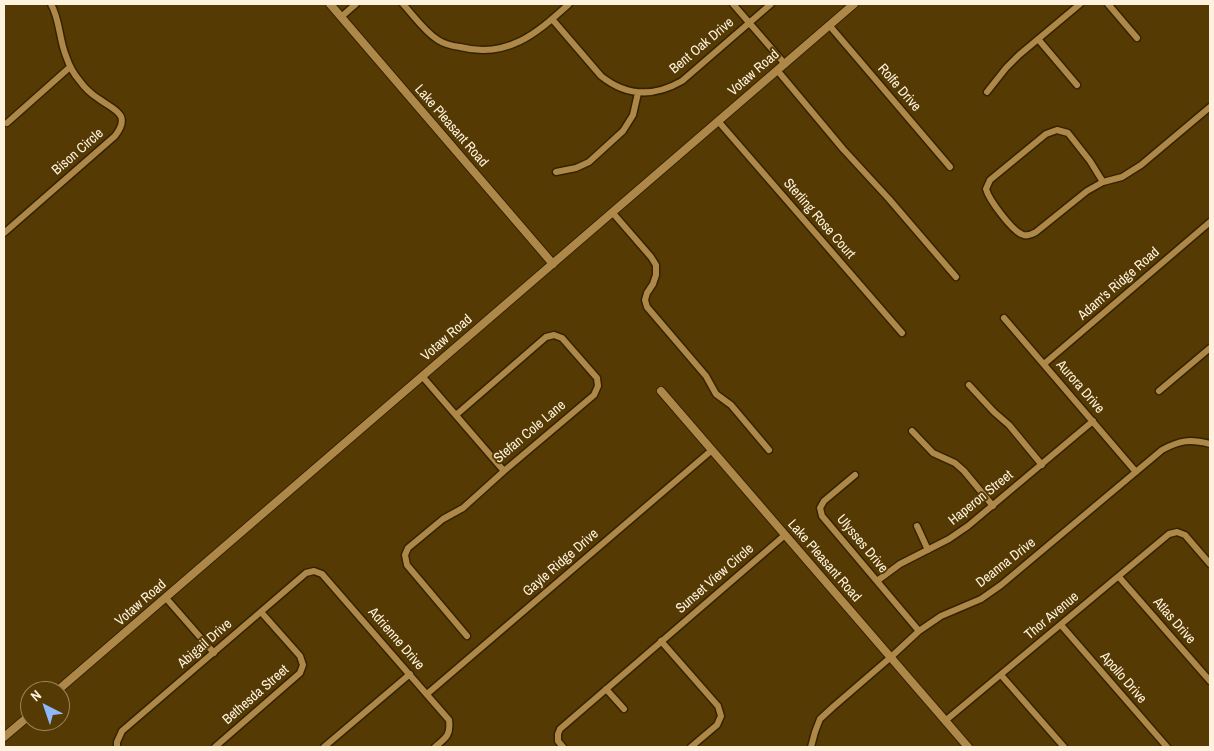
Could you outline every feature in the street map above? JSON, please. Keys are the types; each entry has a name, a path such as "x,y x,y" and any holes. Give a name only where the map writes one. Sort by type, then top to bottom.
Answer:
{"street":[{"name":"Bison Circle","path":"4,233 115,136 122,122 118,111 88,90 70,67 65,55 56,11 51,4"},
{"name":"Lake Pleasant Road","path":"330,4 553,264"},
{"path":"341,17 356,4"},
{"path":"403,4 424,28 438,40 471,50 496,50 515,44 552,19 568,4"},
{"path":"733,4 784,63"},
{"name":"Bent Oak Drive","path":"552,19 610,84 623,90 638,93 670,88 682,81 771,4"},
{"name":"Votaw Road","path":"69,681 854,4"},
{"path":"987,92 1019,55 1080,4"},
{"path":"1108,4 1137,38"},
{"name":"Rolfe Drive","path":"829,25 950,167"},
{"path":"1038,39 1077,85"},
{"path":"7,123 70,67"},
{"path":"777,70 843,149 956,277"},
{"path":"556,172 576,168 589,162 623,131 634,115 638,93"},
{"path":"1103,182 1090,161 1068,133 1057,130 1046,134 990,180 986,190 991,202 1014,229 1028,236 1036,232 1087,191 1103,182 1122,177 1141,165 1210,107"},
{"name":"Sterling Rose Court","path":"718,121 902,334"},
{"path":"612,212 651,257 656,266 656,275 645,300 647,307 706,376 716,394 731,405 769,450"},
{"name":"Adam's Ridge Road","path":"1044,364 1210,222"},
{"name":"Aurora Drive","path":"1004,318 1136,472"},
{"name":"Stefan Cole Lane","path":"456,415 546,337 554,335 562,338 597,378 598,386 594,394 463,508 443,519 408,548 405,555 407,565 467,636"},
{"path":"1159,391 1210,348"},
{"path":"422,376 504,471"},
{"path":"969,385 1009,425 1042,465"},
{"name":"Lake Pleasant Road","path":"662,391 968,747"},
{"name":"Haperon Street","path":"877,581 900,564 955,535 993,506 1093,422"},
{"path":"912,431 933,453 955,463 964,471 993,506"},
{"name":"Deanna Drive","path":"810,747 820,719 919,631 941,616 981,598 1001,585 1162,450 1173,444 1189,440 1210,444"},
{"name":"Gayle Ridge Drive","path":"428,694 712,450"},
{"name":"Ulysses Drive","path":"855,475 824,501 820,508 822,516 919,631"},
{"path":"916,526 928,550"},
{"name":"Thor Avenue","path":"945,721 1169,534 1177,532 1185,535 1210,564"},
{"name":"Sunset View Circle","path":"563,747 558,741 560,729 785,534"},
{"name":"Adrienne Drive","path":"314,571 322,574 449,720 450,730 446,738 435,747"},
{"name":"Abigail Drive","path":"117,744 122,732 306,573 314,571"},
{"name":"Atlas Drive","path":"1119,577 1210,681"},
{"path":"166,598 214,653"},
{"name":"Bethesda Street","path":"215,747 300,674 303,665 300,656 261,612"},
{"name":"Apollo Drive","path":"1061,625 1166,747"},
{"path":"661,642 718,706 720,716 717,725 691,747"},
{"path":"324,747 410,674"},
{"path":"1001,675 1064,747"},
{"path":"606,689 624,709"},
{"path":"4,737 20,723"}]}
